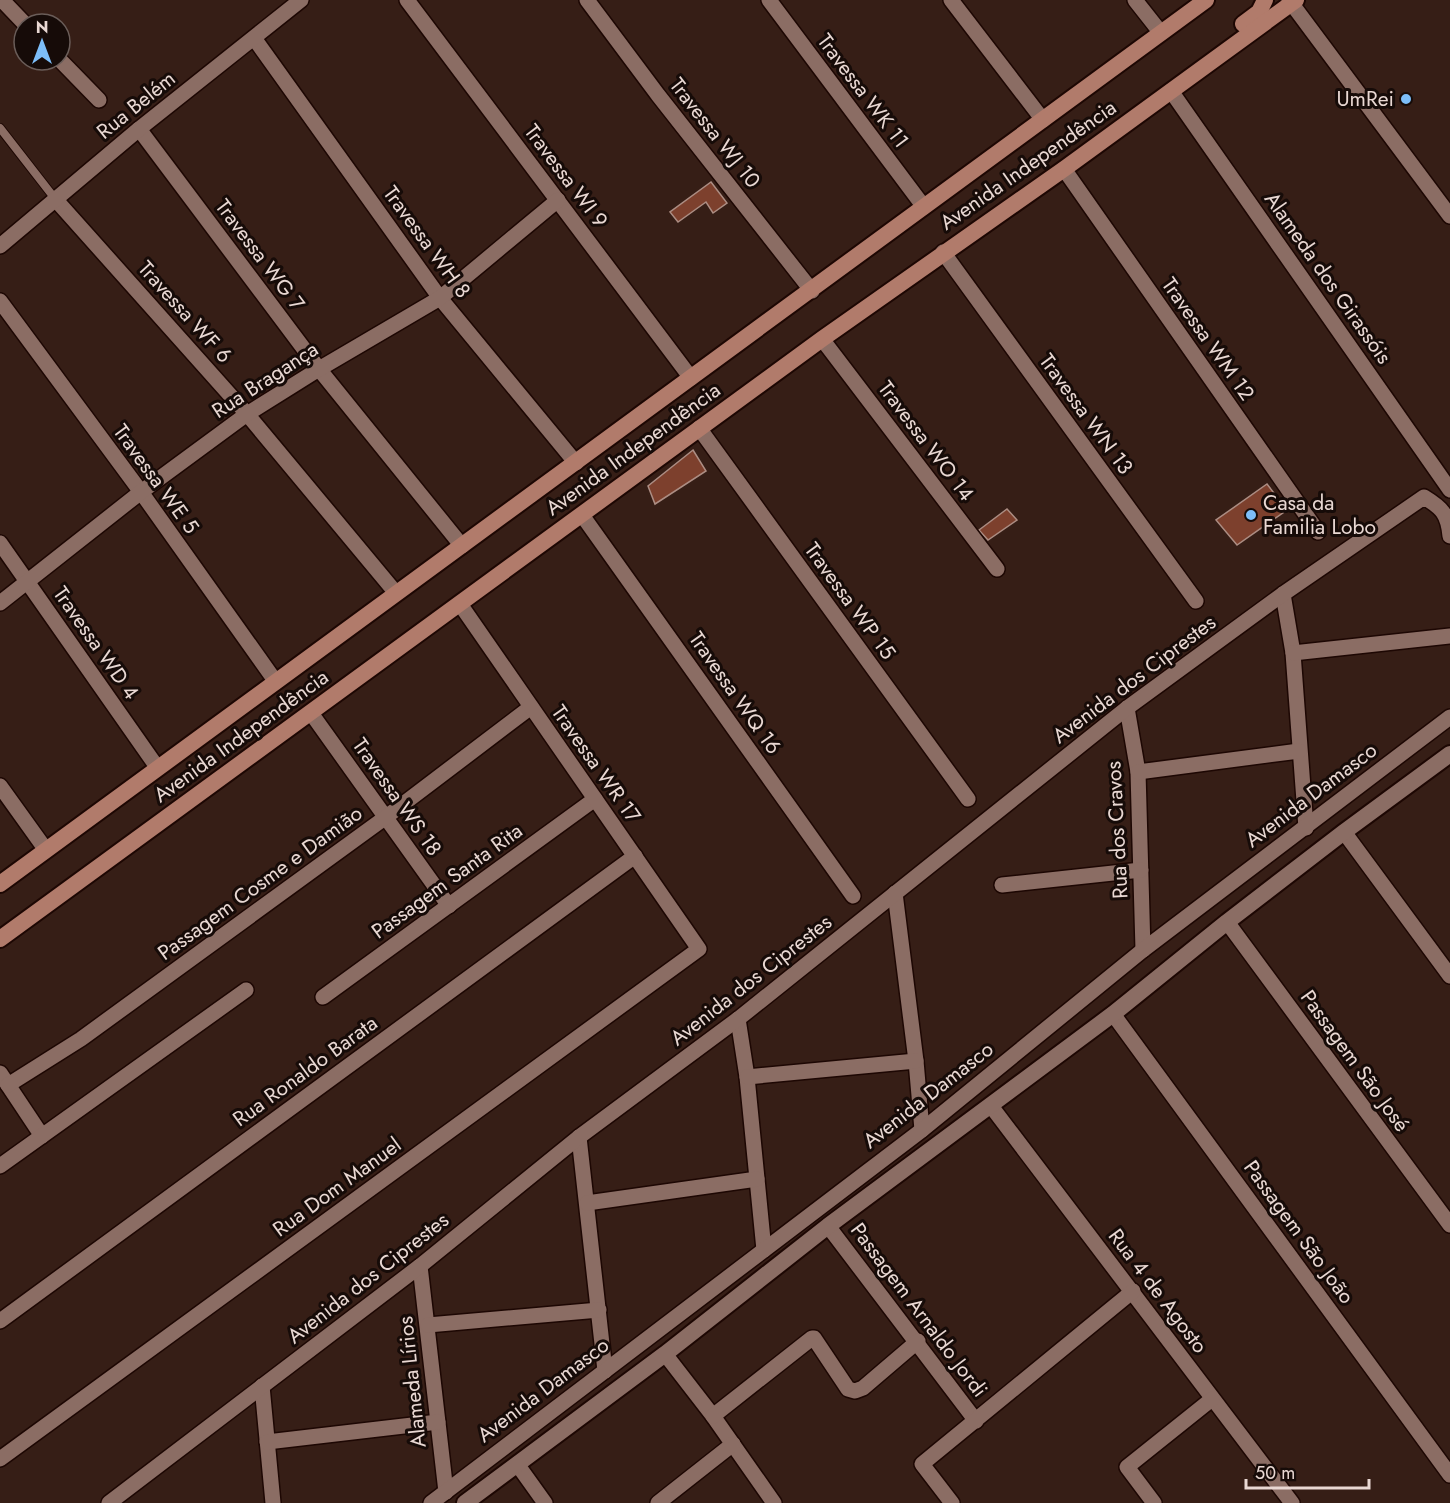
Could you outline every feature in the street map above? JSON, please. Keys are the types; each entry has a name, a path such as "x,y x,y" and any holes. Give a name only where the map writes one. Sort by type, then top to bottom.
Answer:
{"main road":[{"name":"Avenida Independência","path":"0,884 1206,0"},
{"path":"1193,74 1197,60 1259,12 1265,0"},
{"name":"Avenida Independência","path":"0,939 699,428 943,252 1064,169 1292,1"}],"street":[{"path":"2,0 14,12"},
{"name":"Rua Belém","path":"0,246 139,129 302,0"},
{"name":"Travessa WI 9","path":"407,0 691,378"},
{"name":"Travessa WJ 10","path":"587,0 812,291"},
{"name":"Travessa WK 11","path":"769,0 924,207"},
{"path":"951,0 1044,120"},
{"path":"1135,0 1161,33"},
{"path":"1292,1 1450,216"},
{"name":"Travessa WH 8","path":"254,38 440,298 576,463"},
{"path":"72,72 99,100"},
{"name":"Alameda dos Girassóis","path":"1171,91 1450,490"},
{"name":"Travessa WG 7","path":"139,129 319,369 462,546"},
{"name":"Travessa WM 12","path":"1064,169 1318,532"},
{"name":"Travessa WF 6","path":"56,200 247,414 396,593"},
{"name":"Rua Bragança","path":"0,603 141,492 247,414 440,298 558,200"},
{"name":"Travessa WN 13","path":"943,252 1196,601"},
{"name":"Travessa WE 5","path":"0,302 141,492 276,682"},
{"name":"Travessa WO 14","path":"822,339 997,569"},
{"name":"Travessa WP 15","path":"699,428 968,799"},
{"name":"Avenida dos Ciprestes","path":"109,1503 420,1266 579,1137 738,1019 1127,708 1283,594 1424,497 1441,506 1449,526 1450,536"},
{"name":"Travessa WQ 16","path":"582,515 853,896"},
{"name":"Travessa WD 4","path":"0,543 157,768"},
{"path":"1283,594 1293,653 1306,828"},
{"name":"Travessa WR 17","path":"459,604 699,949"},
{"path":"1293,653 1450,636"},
{"name":"Passagem Cosme e Damião","path":"4,1079 81,1039 386,817 531,708"},
{"name":"Rua dos Cravos","path":"1127,708 1138,772 1143,950"},
{"name":"Travessa WS 18","path":"311,713 448,906"},
{"name":"Avenida Damasco","path":"431,1503 922,1130 1143,950 1450,717"},
{"path":"1138,772 1299,751"},
{"name":"Avenida Damasco","path":"465,1503 664,1354 828,1226 1113,1014 1227,922 1450,754"},
{"path":"0,786 46,850"},
{"name":"Passagem Santa Rita","path":"323,997 595,799"},
{"path":"1344,832 1450,976"},
{"name":"Rua Ronaldo Barata","path":"0,1321 635,856"},
{"path":"1002,885 1141,870"},
{"path":"895,893 916,1061 922,1130"},
{"name":"Passagem São José","path":"1227,922 1450,1225"},
{"name":"Rua Dom Manuel","path":"0,1459 699,949"},
{"path":"0,1166 246,990"},
{"name":"Passagem São João","path":"1113,1014 1450,1475"},
{"path":"738,1019 747,1077 764,1250"},
{"path":"747,1077 916,1061"},
{"path":"4,1079 42,1136"},
{"name":"Rua 4 de Agosto","path":"991,1106 1133,1291 1290,1502"},
{"path":"579,1137 605,1371"},
{"path":"587,1203 757,1179"},
{"name":"Passagem Arnaldo Jordi","path":"828,1226 918,1341 976,1420"},
{"name":"Alameda Lírios","path":"420,1266 446,1492"},
{"path":"952,1503 922,1464 1133,1291"},
{"path":"428,1325 599,1310"},
{"path":"713,1416 812,1338 848,1389 855,1391 863,1388 918,1341"},
{"path":"664,1354 713,1416 774,1503"},
{"path":"262,1386 273,1503"},
{"path":"1154,1503 1127,1467 1212,1399"},
{"path":"267,1442 438,1422"},
{"path":"658,1503 733,1444"},
{"path":"517,1464 545,1503"}],"lane":[{"path":"0,128 56,200"}],"building":[{"path":"711,182 727,203 713,213 706,202 678,222 670,212"},
{"path":"693,450 706,471 655,504 648,486"},
{"name":"Casa da Familia Lobo","path":"1267,484 1287,510 1237,545 1216,520"},
{"path":"1007,509 1017,520 988,540 979,530"}],"place":[{"name":"UmRei","path":"1406,99"},
{"name":"Casa da Familia Lobo","path":"1251,515"}]}
